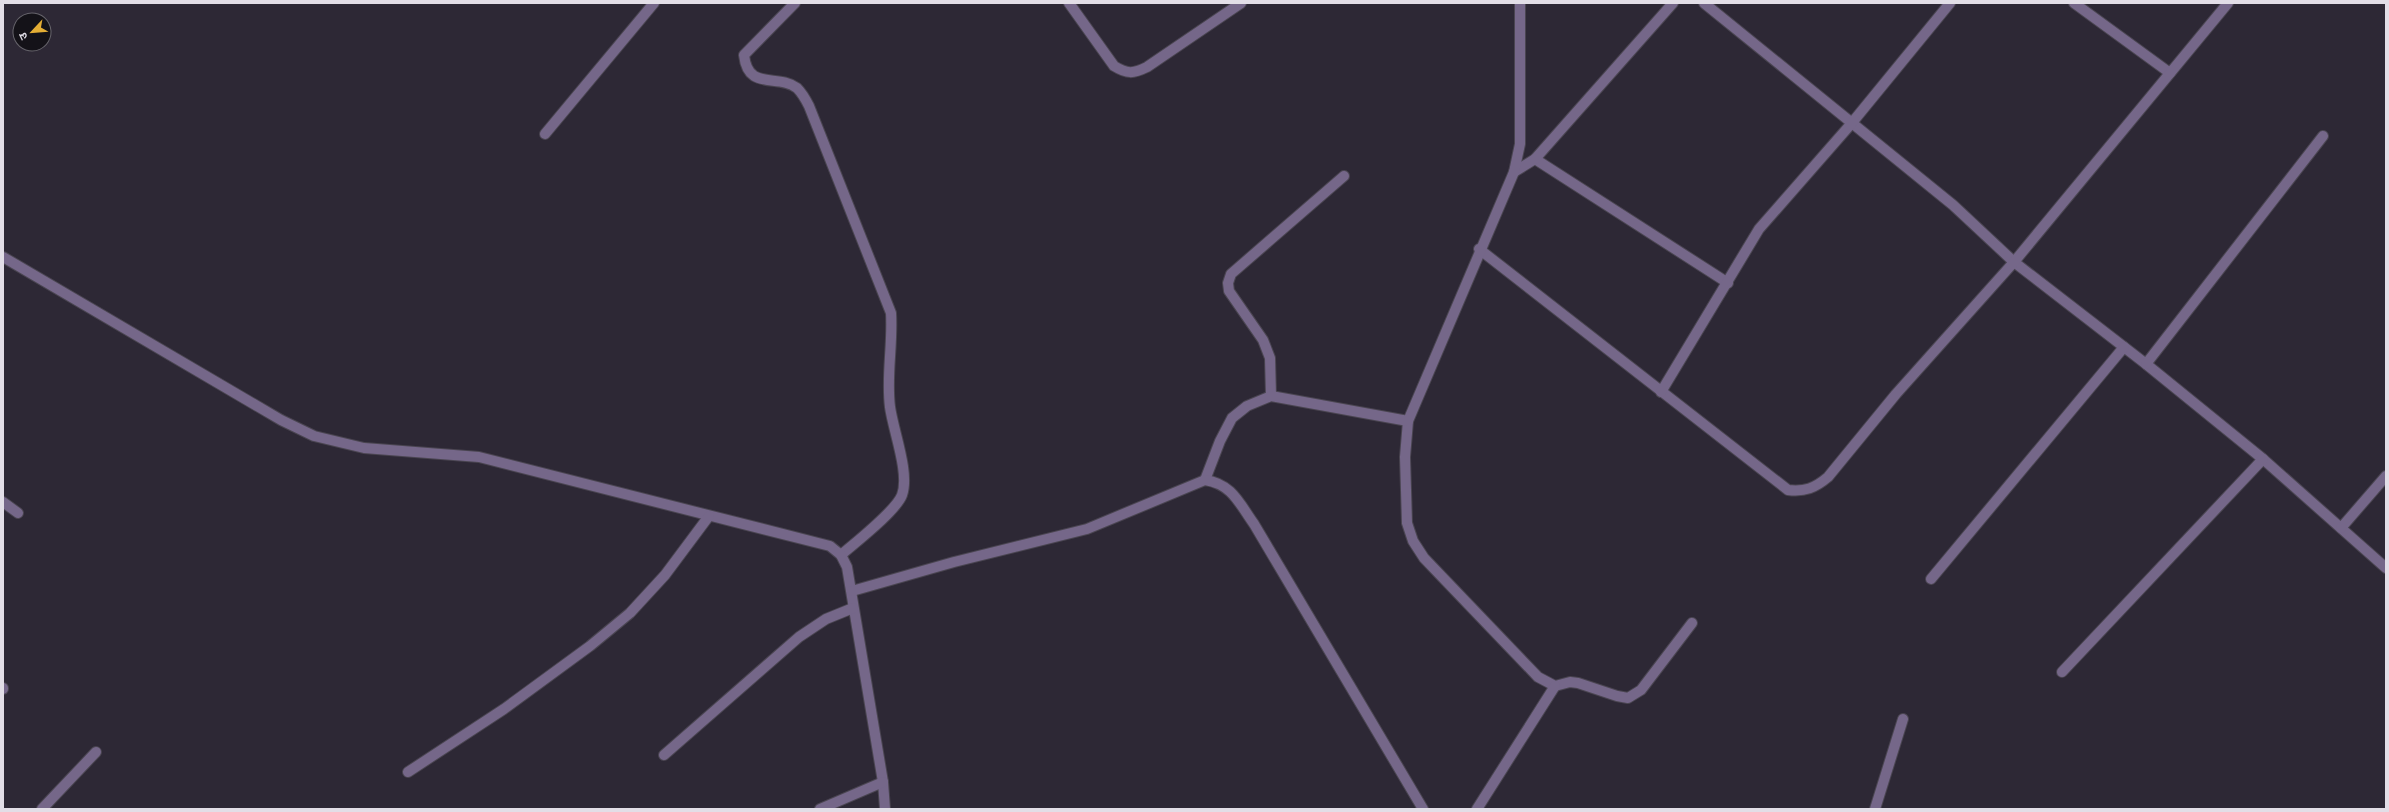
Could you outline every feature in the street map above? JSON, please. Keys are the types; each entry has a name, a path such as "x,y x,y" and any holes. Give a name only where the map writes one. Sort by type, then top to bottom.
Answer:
{"street":[{"path":"545,134 654,3"},
{"path":"795,3 744,55 745,66 753,76 796,87 809,106 891,313 892,329 887,385 904,477 902,495 892,509 841,555"},
{"path":"1069,3 1114,66 1125,73 1133,74 1147,67 1241,3"},
{"path":"1520,3 1520,144 1514,172 1479,249 1408,421 1405,457 1407,523 1413,541 1424,558 1524,664 1538,677 1555,686 1578,683 1617,696 1628,698 1641,690 1692,623"},
{"path":"1514,172 1535,159 1673,3"},
{"path":"1704,3 1851,124 1953,205 2014,262 2146,364 2263,459 2386,568"},
{"path":"1661,392 1728,283 1742,254 1759,229 1851,124 1950,3"},
{"path":"2074,3 2170,73"},
{"path":"1479,249 1788,490 1800,492 1815,487 1828,477 1896,394 2014,262 2228,3"},
{"path":"2146,364 2324,136"},
{"path":"1535,159 1728,283"},
{"path":"1271,396 1270,358 1263,340 1229,291 1228,283 1231,274 1344,176"},
{"path":"3,258 268,412 314,436 364,448 479,457 830,546 841,555 847,567 883,782 885,809"},
{"path":"1931,579 2124,347"},
{"path":"1205,480 1220,441 1232,418 1247,406 1271,396 1408,421"},
{"path":"2062,672 2263,459"},
{"path":"2341,528 2386,476"},
{"path":"852,591 954,562 1087,529 1205,480 1219,482 1231,491 1254,524 1423,809"},
{"path":"3,502 18,513"},
{"path":"408,772 504,708 590,646 624,617 665,575 709,516"},
{"path":"664,755 799,637 826,619 853,608"},
{"path":"1477,809 1555,686"},
{"path":"1875,809 1904,719"},
{"path":"42,809 96,752"},
{"path":"820,809 883,782"}]}
